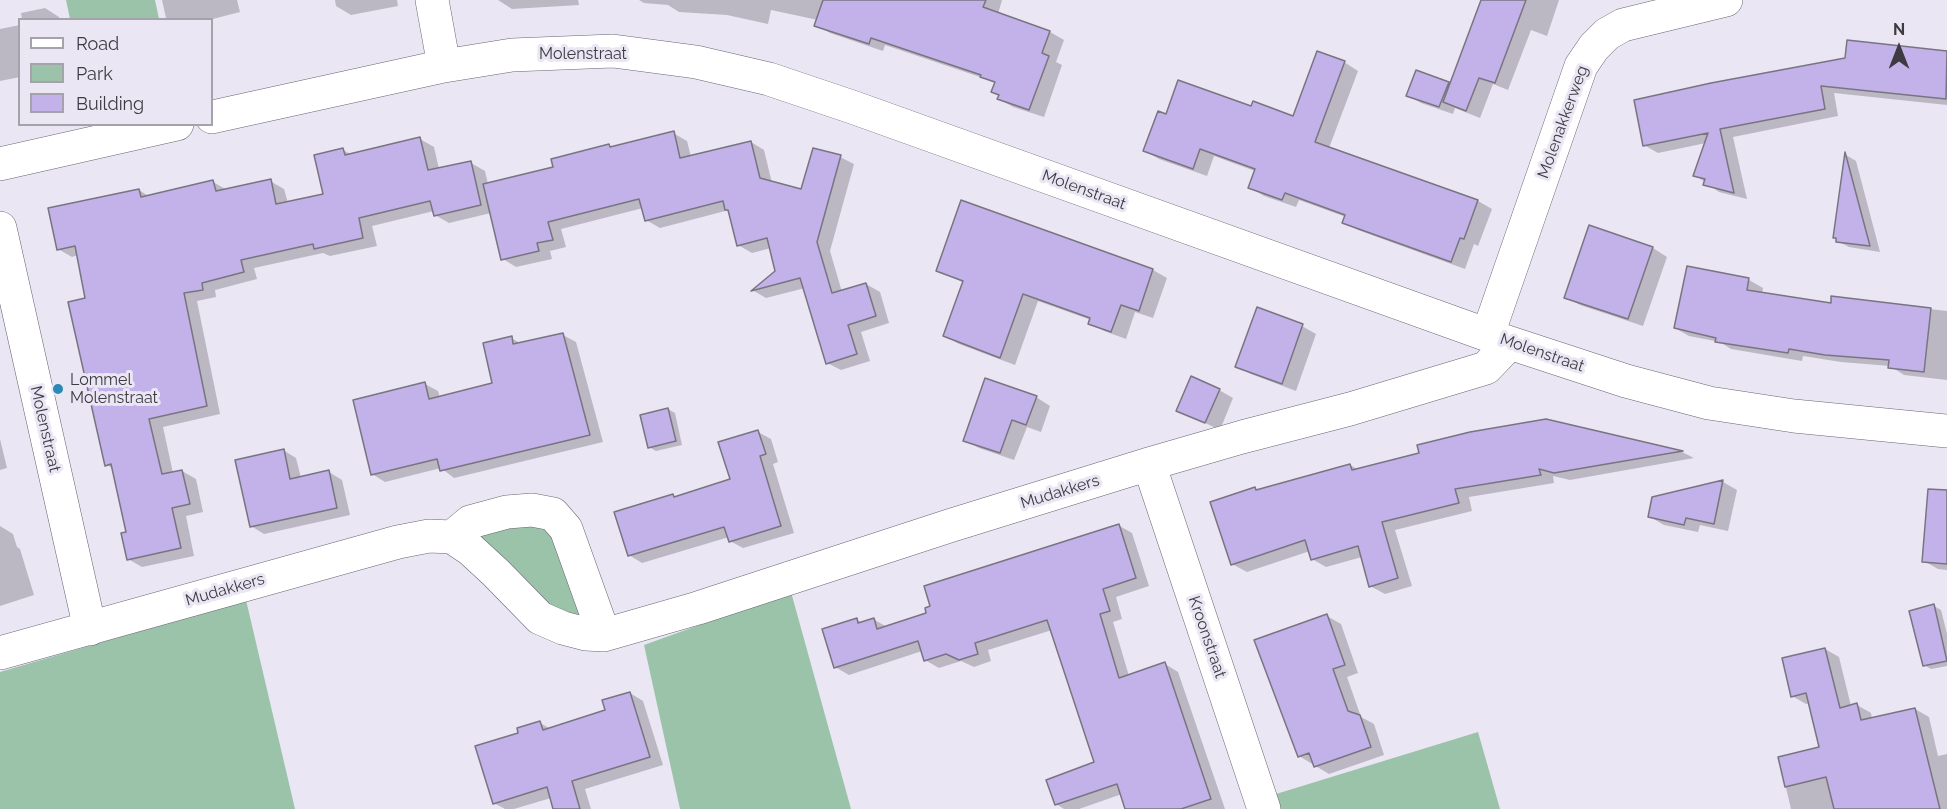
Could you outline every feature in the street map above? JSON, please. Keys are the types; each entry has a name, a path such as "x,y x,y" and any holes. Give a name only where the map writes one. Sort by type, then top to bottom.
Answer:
{"street":[{"path":"432,0 444,66"},
{"name":"Molenakkerweg","path":"1499,339 1581,66 1594,47 1607,34 1623,25 1726,0"},
{"name":"Molenstraat","path":"213,117 444,66 512,55 613,51 696,62 770,79 1499,339 1626,381 1709,403 1794,416 1947,430"},
{"path":"0,164 168,126"},
{"name":"Molenstraat","path":"0,228 90,629"},
{"name":"Mudakkers","path":"0,653 398,542 429,536 452,537 470,549 540,618 563,628 586,634 604,635 698,608 1149,464 1413,391 1486,368 1499,339"},
{"name":"Kroonstraat","path":"1149,464 1264,809"},
{"path":"452,537 470,522 507,512 532,510 553,514 566,530 604,635"}],"green space":[{"path":"66,0 155,0 159,18 70,18"},
{"path":"531,522 551,533 582,611 578,621 559,615 481,543 481,532"},
{"path":"791,592 851,809 680,809 644,645"},
{"path":"246,600 295,809 0,809 0,672"},
{"path":"1478,732 1500,809 1281,809 1276,794"}],"building":[{"path":"823,0 986,0 983,7 1050,31 1042,53 1049,56 1029,110 997,99 999,95 991,92 995,82 980,77 981,75 871,38 869,44 814,26"},
{"path":"1481,0 1526,0 1495,83 1479,78 1466,111 1443,102"},
{"path":"1847,40 1947,51 1946,99 1821,86 1825,109 1720,129 1734,193 1703,185 1705,179 1693,176 1708,133 1643,146 1634,100 1845,58"},
{"path":"1317,51 1345,61 1315,142 1478,200 1464,239 1460,238 1451,262 1342,223 1345,215 1285,193 1282,200 1248,188 1255,169 1200,149 1193,169 1143,151 1158,111 1166,114 1178,80 1251,106 1253,101 1293,116"},
{"path":"1416,70 1449,82 1439,107 1406,96"},
{"path":"674,131 680,158 751,141 760,178 801,189 813,148 841,155 817,242 832,293 866,283 876,316 848,325 857,354 826,364 800,278 751,291 775,271 767,238 737,246 728,210 725,210 723,201 645,221 639,199 548,222 553,240 537,243 539,251 501,260 483,184 553,167 551,159"},
{"path":"420,137 428,170 471,161 481,205 434,216 430,201 359,218 363,238 314,249 313,244 241,260 244,272 202,283 203,290 184,293 207,406 149,419 162,474 182,470 190,504 172,508 181,548 127,560 121,533 126,532 111,464 105,466 68,302 85,298 75,246 57,250 48,208 139,189 141,197 213,180 216,191 271,179 276,204 323,194 314,155 343,148 345,155"},
{"path":"1845,152 1870,246 1836,242 1836,238 1833,238"},
{"path":"961,200 1153,269 1139,311 1121,305 1111,332 1088,324 1090,318 1023,294 1000,358 943,336 963,281 936,271"},
{"path":"1589,225 1653,247 1628,319 1564,298"},
{"path":"1687,266 1749,278 1747,290 1831,303 1831,296 1931,308 1924,372 1888,368 1889,360 1825,355 1789,349 1788,353 1715,342 1716,338 1674,328"},
{"path":"1257,307 1303,324 1282,384 1235,367"},
{"path":"563,333 590,435 440,471 437,459 371,475 353,400 425,382 429,399 492,383 483,343 512,336 513,344"},
{"path":"1191,376 1220,389 1205,423 1176,411"},
{"path":"985,378 1037,396 1026,425 1012,420 1000,453 963,441"},
{"path":"668,408 676,441 648,448 640,415"},
{"path":"1546,419 1683,451 1554,473 1539,469 1541,475 1455,489 1459,503 1382,522 1398,578 1369,587 1358,546 1311,560 1305,540 1231,565 1210,502 1255,487 1256,490 1350,464 1352,470 1419,453 1417,445 1470,432"},
{"path":"758,430 766,454 760,456 781,526 729,542 724,527 628,556 614,512 673,494 674,497 730,479 718,442"},
{"path":"284,449 290,479 329,470 337,508 250,527 235,460"},
{"path":"1723,480 1714,524 1686,518 1684,525 1648,517 1652,497"},
{"path":"1928,489 1947,490 1947,564 1922,562"},
{"path":"1119,524 1136,578 1103,589 1110,611 1100,614 1119,678 1165,662 1211,799 1181,809 1125,809 1117,784 1055,805 1046,780 1094,762 1047,620 975,643 978,654 959,660 946,654 924,661 918,641 834,668 822,629 857,618 858,623 874,618 877,629 926,613 925,608 930,606 924,586"},
{"path":"1934,604 1947,661 1923,666 1909,611"},
{"path":"1327,614 1345,665 1333,669 1348,711 1360,715 1371,747 1314,767 1309,753 1298,757 1254,640"},
{"path":"1825,648 1840,708 1857,703 1861,720 1915,708 1940,809 1834,809 1826,777 1785,787 1778,757 1819,747 1806,693 1791,697 1782,658"},
{"path":"630,692 650,757 572,781 580,809 553,809 547,787 493,804 475,746 518,733 517,728 540,721 543,730 605,710 602,700"}],"place":[{"name":"Lommel Molenstraat","path":"58,389"}]}
